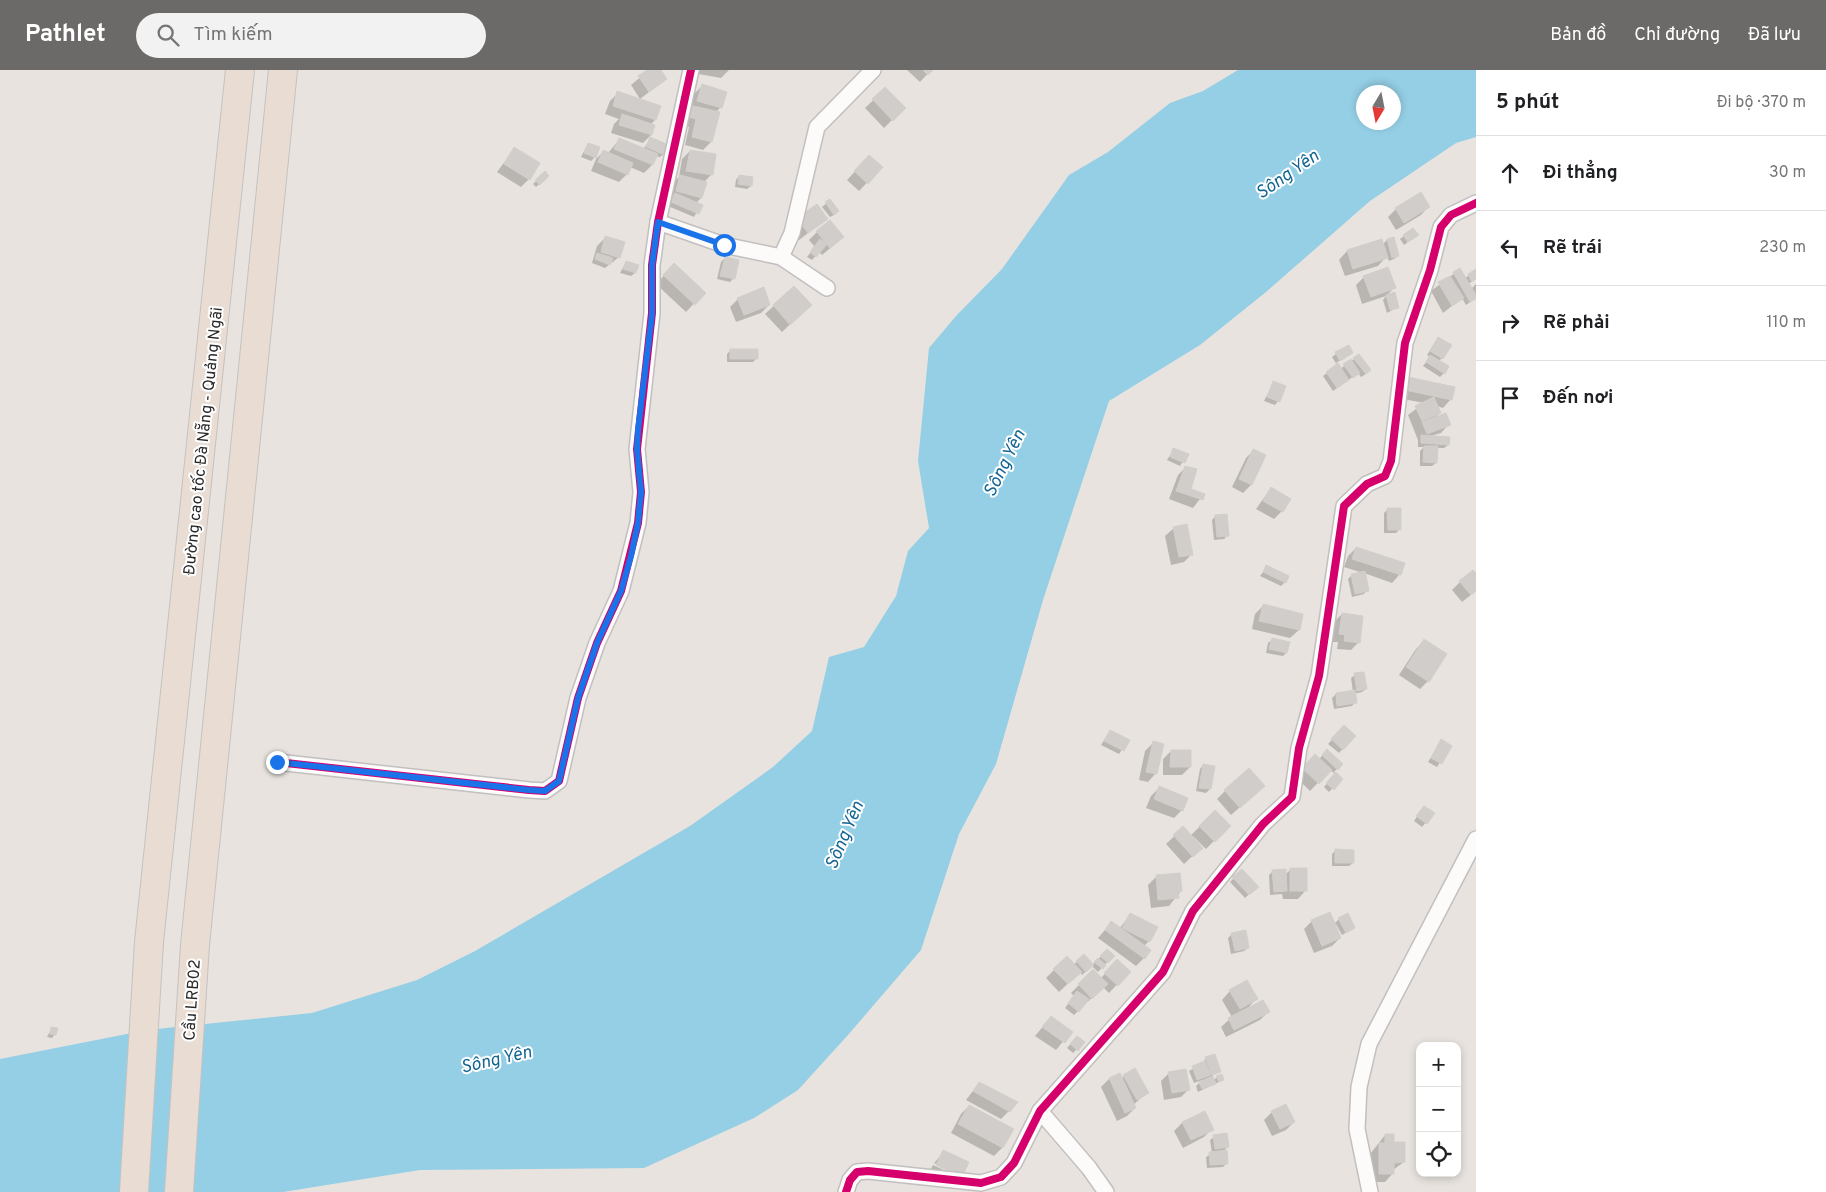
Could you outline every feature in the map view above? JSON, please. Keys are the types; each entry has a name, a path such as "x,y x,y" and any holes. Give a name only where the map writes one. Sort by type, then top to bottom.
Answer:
{"highway":[{"name":"Đường cao tốc Đà Nẵng - Quảng Ngãi","path":"134,1192 149,942 240,70"},
{"name":"Cầu LRB02","path":"179,1192 195,945 283,70"}],"street":[{"path":"277,762 529,790 545,791 559,781 578,698 597,643 621,591 638,523 641,492 637,449 638,430 652,314 652,265 658,222 690,70"},
{"path":"780,257 792,233 817,127 873,70"},
{"path":"846,1192 850,1180 857,1172 868,1171 981,1183 1002,1177 1014,1163 1040,1111 1163,972 1193,911 1263,824 1292,798 1299,748 1319,676 1344,506 1367,484 1385,476 1391,461 1405,343 1430,270 1440,227 1451,215 1476,203"},
{"path":"658,222 724,245 780,257 827,288"},
{"path":"1370,1192 1357,1129 1359,1087 1369,1044 1476,839"},
{"path":"1040,1111 1089,1168 1106,1192"}],"water":[{"name":"Sông Yên","path":"1238,70 1476,70 1476,137 1456,143 1370,201 1266,292 1200,345 1109,401 1043,600 996,764 959,834 921,950 798,1090 754,1118 644,1168 420,1170 283,1192 0,1192 0,1059 147,1030 312,1013 417,980 475,951 690,826 773,767 812,731 829,657 864,647 896,596 908,551 929,528 918,461 929,348 956,316 1002,269 1069,175 1108,152 1170,103 1203,91"}],"building":[{"path":"647,70 661,70 667,79 649,92 638,76"},
{"path":"923,70 933,70 928,75"},
{"path":"702,84 727,92 722,108 697,101"},
{"path":"885,87 906,108 893,121 872,99"},
{"path":"617,91 661,106 656,120 613,106"},
{"path":"689,105 720,112 712,142 692,137 696,119 686,116"},
{"path":"622,114 655,125 652,135 619,125"},
{"path":"650,137 669,145 665,155 646,147"},
{"path":"619,138 658,154 653,165 614,149"},
{"path":"588,143 600,147 596,158 584,153"},
{"path":"514,147 540,163 530,180 504,164"},
{"path":"603,150 633,163 628,175 598,162"},
{"path":"690,150 716,154 713,175 686,171"},
{"path":"869,155 883,167 868,184 854,171"},
{"path":"545,171 549,176 540,185 535,180"},
{"path":"680,175 707,182 702,198 676,191"},
{"path":"739,175 753,177 752,186 738,184"},
{"path":"1421,192 1430,207 1404,223 1395,208"},
{"path":"675,193 703,205 699,214 671,202"},
{"path":"830,199 839,211 834,215 825,202"},
{"path":"817,204 828,219 808,233 797,218"},
{"path":"830,220 844,237 830,248 816,231"},
{"path":"1413,228 1419,235 1408,242 1403,235"},
{"path":"605,236 625,242 620,258 601,252"},
{"path":"1394,237 1399,256 1392,258 1387,239"},
{"path":"820,239 827,244 816,257 810,252"},
{"path":"1382,239 1388,258 1353,269 1347,250"},
{"path":"597,253 613,258 610,265 595,259"},
{"path":"725,257 739,260 735,279 720,276"},
{"path":"626,261 639,265 636,273 623,269"},
{"path":"674,263 706,293 695,305 663,275"},
{"path":"1388,267 1396,288 1371,297 1363,276"},
{"path":"1460,268 1476,295 1476,299 1470,302 1453,272"},
{"path":"1476,269 1476,279 1471,281 1468,274"},
{"path":"1450,276 1464,298 1452,306 1438,282"},
{"path":"794,286 812,305 790,325 773,305"},
{"path":"764,287 770,305 744,315 737,298"},
{"path":"1395,292 1399,308 1390,310 1386,295"},
{"path":"1438,337 1452,345 1443,359 1430,351"},
{"path":"1349,345 1353,353 1340,361 1335,352"},
{"path":"730,349 758,349 758,359 730,359"},
{"path":"1359,354 1371,370 1366,374 1353,358"},
{"path":"1430,355 1449,366 1445,374 1426,362"},
{"path":"1351,359 1360,373 1353,378 1343,364"},
{"path":"1338,363 1349,380 1337,388 1326,372"},
{"path":"1408,377 1455,387 1452,400 1405,390"},
{"path":"1273,381 1286,386 1280,402 1267,397"},
{"path":"1434,397 1441,413 1422,421 1415,406"},
{"path":"1446,413 1451,425 1427,434 1422,422"},
{"path":"1421,435 1450,437 1449,445 1421,443"},
{"path":"1424,446 1438,446 1437,463 1423,462"},
{"path":"1173,448 1189,454 1185,463 1170,457"},
{"path":"1253,449 1266,455 1252,485 1239,479"},
{"path":"1185,466 1197,469 1191,489 1205,494 1203,500 1176,491"},
{"path":"1271,487 1291,499 1283,512 1263,501"},
{"path":"1387,508 1401,508 1401,530 1388,530"},
{"path":"1227,514 1229,536 1217,537 1215,515"},
{"path":"1187,524 1193,555 1179,557 1173,527"},
{"path":"1356,547 1405,563 1401,575 1352,559"},
{"path":"1266,565 1289,576 1286,583 1263,572"},
{"path":"1473,570 1476,573 1476,591 1471,595 1459,581"},
{"path":"1365,571 1369,591 1355,594 1351,574"},
{"path":"1263,604 1303,614 1300,630 1259,621"},
{"path":"1342,613 1363,616 1360,643 1344,641 1345,635 1339,634"},
{"path":"1272,638 1290,642 1287,653 1269,649"},
{"path":"1424,639 1447,654 1429,682 1406,667"},
{"path":"1364,672 1367,689 1357,691 1354,673"},
{"path":"1355,690 1357,703 1337,706 1336,693"},
{"path":"1344,725 1356,736 1343,750 1331,739"},
{"path":"1110,730 1130,740 1124,751 1104,741"},
{"path":"1441,739 1452,746 1442,764 1431,758"},
{"path":"1153,741 1164,744 1157,774 1146,772"},
{"path":"1327,749 1343,764 1338,770 1322,755"},
{"path":"1171,750 1191,750 1191,767 1170,767"},
{"path":"1315,754 1332,770 1319,784 1302,768"},
{"path":"1203,764 1215,766 1211,789 1199,788"},
{"path":"1249,768 1265,786 1240,808 1224,790"},
{"path":"1336,772 1343,779 1334,790 1326,783"},
{"path":"1159,786 1188,798 1183,811 1154,799"},
{"path":"1424,806 1435,813 1427,824 1416,816"},
{"path":"1215,810 1231,826 1215,842 1199,826"},
{"path":"1183,826 1203,848 1193,857 1173,835"},
{"path":"1335,849 1354,850 1354,863 1335,863"},
{"path":"1290,868 1307,868 1307,891 1290,891"},
{"path":"1242,869 1259,887 1249,895 1232,877"},
{"path":"1286,869 1287,891 1274,892 1272,870"},
{"path":"1180,873 1182,891 1178,892 1179,898 1158,900 1156,875"},
{"path":"1330,912 1341,938 1322,946 1311,920"},
{"path":"1130,913 1158,927 1150,942 1122,928"},
{"path":"1348,913 1355,928 1346,933 1338,918"},
{"path":"1111,921 1151,950 1145,959 1105,930"},
{"path":"1246,930 1249,948 1235,951 1231,933"},
{"path":"1107,949 1115,956 1108,963 1100,956"},
{"path":"1084,954 1094,965 1086,972 1076,961"},
{"path":"1067,956 1082,972 1068,984 1053,969"},
{"path":"1098,958 1106,965 1103,969 1094,962"},
{"path":"1117,959 1131,972 1118,986 1104,973"},
{"path":"1093,969 1108,984 1092,999 1078,984"},
{"path":"1247,980 1258,999 1240,1009 1229,990"},
{"path":"1077,991 1089,999 1079,1012 1068,1003"},
{"path":"1263,1000 1270,1012 1234,1030 1228,1018"},
{"path":"1051,1016 1073,1032 1065,1043 1042,1027"},
{"path":"51,1027 58,1028 56,1035 50,1034"},
{"path":"1077,1036 1085,1042 1078,1051 1070,1044"},
{"path":"1215,1054 1221,1072 1212,1075 1205,1057"},
{"path":"1205,1061 1211,1075 1197,1080 1192,1066"},
{"path":"1135,1068 1149,1093 1137,1100 1123,1075"},
{"path":"1186,1069 1190,1090 1172,1093 1168,1072"},
{"path":"1120,1073 1136,1108 1125,1113 1109,1078"},
{"path":"1222,1074 1224,1080 1219,1082 1216,1076"},
{"path":"1213,1076 1216,1084 1202,1089 1199,1082"},
{"path":"979,1082 1018,1102 1010,1112 973,1091"},
{"path":"1286,1104 1295,1122 1280,1129 1271,1111"},
{"path":"969,1105 1014,1129 1003,1148 958,1124"},
{"path":"1205,1111 1214,1130 1191,1140 1182,1122"},
{"path":"1227,1133 1229,1147 1215,1149 1213,1135"},
{"path":"1385,1134 1394,1134 1394,1142 1405,1142 1405,1162 1394,1163 1394,1174 1379,1174 1379,1143 1385,1143"},
{"path":"943,1150 969,1162 962,1177 936,1165"},
{"path":"1227,1150 1228,1164 1210,1165 1209,1152"}],"cycle path":[{"path":"277,762 529,790 545,791 559,781 578,698 597,643 621,591 638,523 641,492 637,449 652,313 652,265 658,222 691,70"},
{"path":"846,1192 850,1180 857,1172 868,1171 981,1183 1001,1177 1014,1163 1040,1111 1163,972 1193,911 1263,824 1292,797 1299,748 1319,676 1344,506 1367,484 1385,476 1391,461 1405,343 1430,270 1441,227 1451,215 1476,203"}],"route":[{"path":"277,762 529,790 545,791 559,781 578,698 597,643 621,591 638,523 641,492 637,449 638,430 652,314 652,265 658,222 724,245"}]}
